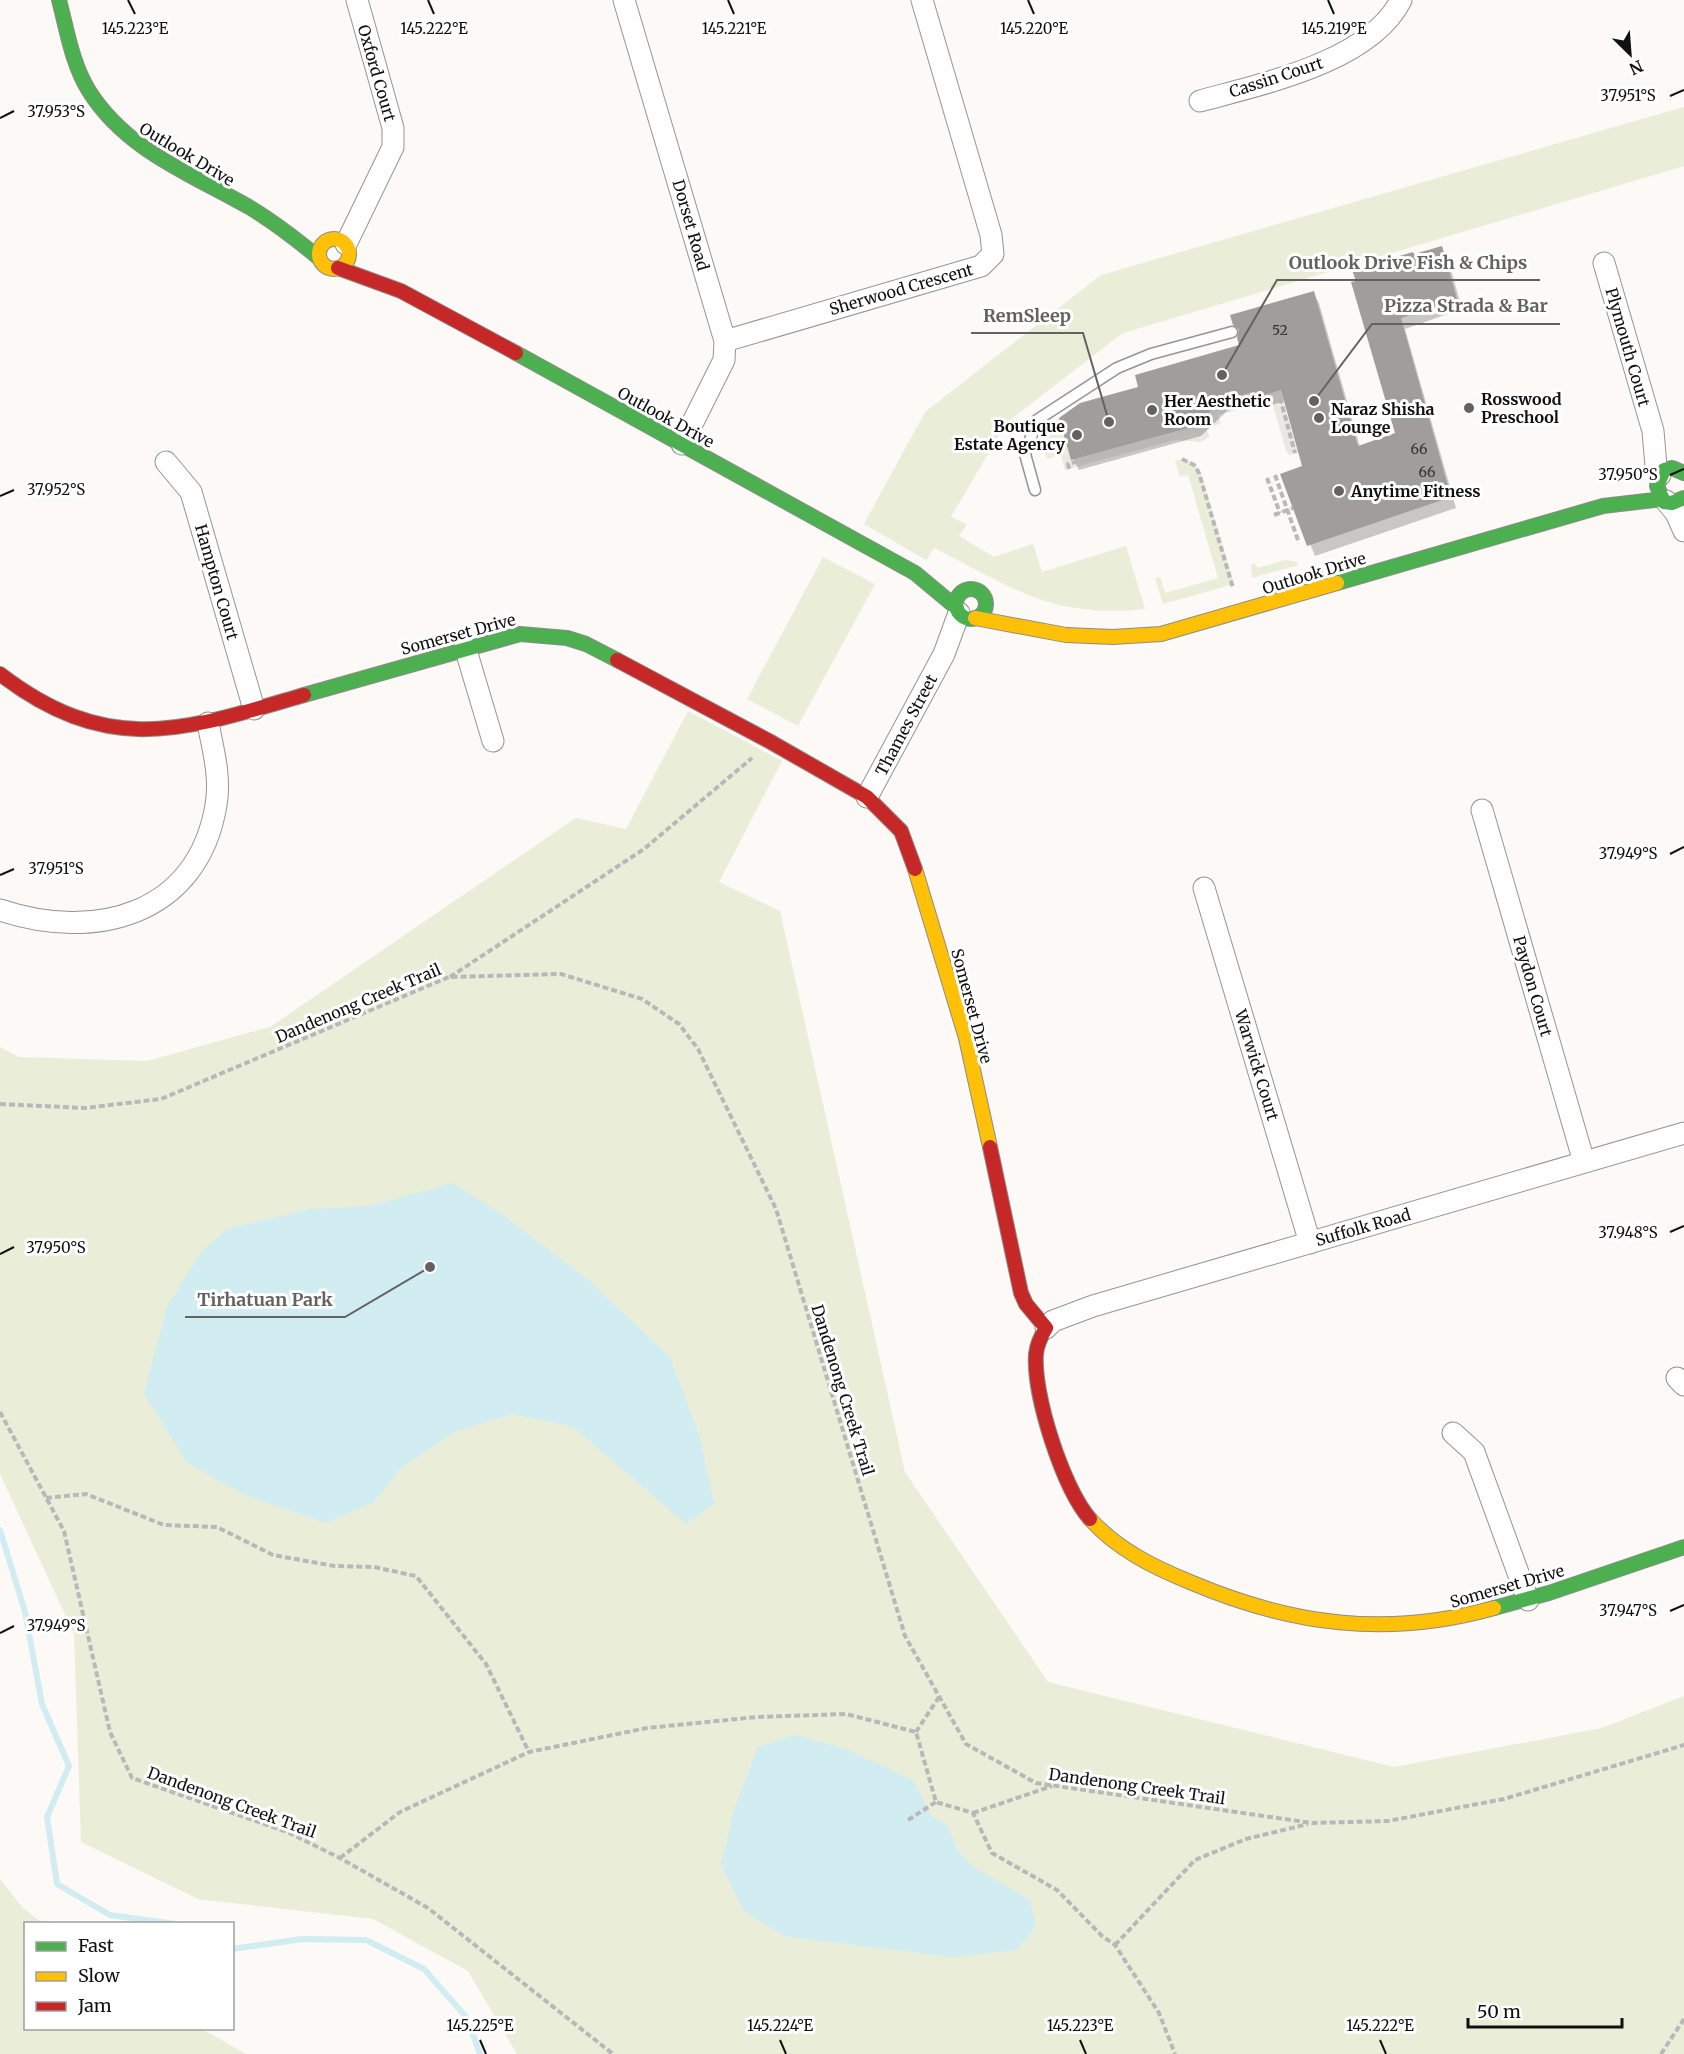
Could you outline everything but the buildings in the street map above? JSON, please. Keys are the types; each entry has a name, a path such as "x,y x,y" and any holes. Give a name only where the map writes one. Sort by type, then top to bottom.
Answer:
{"street":[{"name":"Outlook Drive","path":"59,0 87,88 110,119 131,141 170,166 273,222 319,258 326,267 338,268 401,291"},
{"name":"Oxford Court","path":"330,240 360,210 393,147 393,128 357,0"},
{"name":"Dorset Road","path":"624,0 725,341 724,360 682,444"},
{"name":"Sherwood Crescent","path":"725,341 981,266 993,254 991,235 922,0"},
{"name":"Cassin Court","path":"1200,101 1311,69 1361,43 1397,8 1401,0"},
{"name":"Outlook Drive","path":"273,222 330,240 401,291 915,573 965,614 1066,635 1113,637 1161,633 1603,506 1670,474"},
{"path":"319,258 320,247 330,240 347,261 338,268"},
{"name":"Plymouth Court","path":"1604,263 1653,431 1670,474"},
{"name":"Hampton Court","path":"166,462 191,492 254,709"},
{"path":"1670,474 1656,487 1671,500 1684,531"},
{"name":"Outlook Drive","path":"1603,506 1671,500"},
{"name":"Outlook Drive","path":"915,573 967,589"},
{"path":"967,589 978,591 985,599 984,611 965,614 958,597 967,589"},
{"name":"Outlook Drive","path":"985,599 1029,628"},
{"name":"Thames Street","path":"867,796 965,614"},
{"name":"Somerset Drive","path":"0,674 53,708 106,726 165,730 208,723 510,634 536,632 562,635 586,644 867,796 901,831 910,851 966,1038 1021,1293 1026,1304 1046,1328 1039,1340 1036,1366 1061,1474 1073,1501 1084,1516 1102,1532 1149,1564 1216,1595 1272,1615 1356,1626 1424,1624 1488,1612 1684,1547"},
{"path":"465,647 492,741"},
{"path":"0,910 66,923 114,920 144,908 182,880 203,847 217,803 216,766 208,723"},
{"name":"Paydon Court","path":"1482,810 1584,1162"},
{"name":"Warwick Court","path":"1204,888 1310,1243"},
{"name":"Suffolk Road","path":"1046,1328 1053,1321 1093,1306 1684,1134"},
{"path":"1453,1433 1474,1452 1528,1600"}],"lane":[{"path":"1035,490 1025,454 1037,420 1117,368 1151,354 1232,332"}],"path":[{"path":"1070,469 1068,464 1172,438 1198,429 1219,410 1279,394 1295,453"},
{"path":"1182,459 1194,465 1199,473 1233,588"},
{"path":"1275,475 1299,543"},
{"path":"1268,478 1280,513"},
{"path":"1274,515 1293,508"},
{"path":"449,977 644,849 761,751 769,741"},
{"name":"Dandenong Creek Trail","path":"0,1104 85,1108 161,1099 449,977 561,974 642,999 679,1024 698,1048 776,1209 905,1636 966,1744 1035,1783 1312,1823 1388,1821 1504,1799 1684,1745"},
{"name":"Dandenong Creek Trail","path":"0,1412 64,1530 110,1732 132,1778 287,1832 340,1858 428,1908 613,2054"},
{"path":"46,1498 86,1494 164,1525 217,1527 273,1555 334,1566 374,1567 416,1576 486,1664 529,1752"},
{"path":"936,1802 916,1732 939,1697"},
{"path":"340,1858 400,1812 529,1752 647,1728 758,1717 846,1714 916,1732"},
{"path":"908,1820 936,1802 973,1812 1052,1786"},
{"path":"973,1812 992,1853 1057,1890 1102,1936 1115,1946 1160,2013 1175,2054"},
{"path":"1115,1946 1195,1860 1246,1839 1312,1823"},
{"path":"1661,2054 1684,2019"}],"green space":[{"path":"1684,107 1684,166 1123,333 1006,423 951,517 967,524 959,536 994,557 1033,544 1042,572 1126,546 1145,609 1112,611 1058,605 1011,588 934,548 926,560 864,524 925,412 1101,275"},
{"path":"1059,418 1069,452 1047,459 1039,432"},
{"path":"1186,459 1195,464 1201,473 1234,584 1163,604 1155,578 1160,577 1165,593 1218,578 1188,475 1180,477 1175,460"},
{"path":"823,557 875,584 798,726 747,699"},
{"path":"1285,560 1297,562 1298,565 1252,578 1251,565 1255,564 1258,568"},
{"path":"688,711 782,761 719,882 780,911 905,1472 1048,1682 1394,1767 1602,1728 1684,1696 1684,2054 517,2054 468,1971 373,1919 198,1899 81,1842 74,1634 0,1474 0,1047 19,1057 147,1061 270,1027 576,818 626,829"},
{"path":"0,1879 23,1908 42,1922 24,1922 24,2030 204,2030 246,2054 0,2054"}],"shaded area":[{"path":"1278,382 1298,453 1289,455 1286,451 1272,401 1218,415 1221,423 1206,430 1210,436 1201,442 1175,440 1065,470 1061,455 1069,452 1072,460 1195,425 1221,401 1253,392 1254,397"}],"water":[{"path":"453,1183 503,1215 586,1278 670,1357 700,1438 714,1504 686,1524 573,1427 513,1414 454,1432 401,1468 373,1503 325,1523 245,1495 187,1463 144,1394 167,1306 201,1252 227,1229 309,1209 369,1206"},
{"path":"795,1735 846,1749 913,1780 932,1817 948,1826 957,1849 972,1866 1030,1900 1036,1926 1017,1950 952,1957 783,1936 743,1910 721,1864 735,1806 758,1747"}],"waterway":[{"path":"0,1530 25,1612 42,1704 69,1766 47,1817 57,1884 110,1915 161,1922"},
{"path":"234,1949 302,1939 366,1940 424,1969 467,2018 480,2054"}],"traffic: fast":[{"path":"59,0 71,47 83,81 104,112 121,129 161,159 249,207 285,231 319,258"},
{"path":"516,353 915,573 957,608"},
{"path":"1684,473 1672,468 1664,470 1657,486 1664,502 1672,503 1684,498"},
{"path":"1337,583 1603,506 1663,499"},
{"path":"971,589 977,590 985,598 986,604 985,610 977,618 971,619 965,618 957,610 956,604 957,598 965,590 971,589"},
{"path":"304,695 520,634 567,638 586,644 617,660"},
{"path":"1494,1608 1549,1593 1684,1547"}],"traffic: slow":[{"path":"334,239 345,243 349,254 345,265 334,269 323,265 319,254 323,243 334,239"},
{"path":"975,618 1066,635 1113,637 1161,634 1337,583"},
{"path":"915,869 966,1038 990,1147"},
{"path":"1090,1519 1124,1548 1163,1570 1228,1597 1302,1617 1377,1624 1416,1623 1494,1608"}],"traffic: jam":[{"path":"338,268 401,291 516,353"},
{"path":"617,660 769,741 867,797 901,831 915,869"},
{"path":"0,674 40,700 77,718 113,727 148,729 184,726 261,708 304,695"},
{"path":"990,1147 1021,1293 1026,1304 1046,1328 1036,1354 1039,1393 1045,1416 1060,1464 1080,1505 1090,1519"}],"place":[{"name":"Outlook Drive Fish & Chips","path":"1222,375"},
{"name":"Pizza Strada & Bar","path":"1314,401"},
{"name":"Rosswood Preschool","path":"1469,408"},
{"name":"Her Aesthetic Room","path":"1152,410"},
{"name":"Naraz Shisha Lounge","path":"1319,418"},
{"name":"RemSleep","path":"1109,422"},
{"name":"Boutique Estate Agency","path":"1077,435"},
{"name":"Anytime Fitness","path":"1339,491"},
{"name":"Tirhatuan Park","path":"430,1267"}]}
